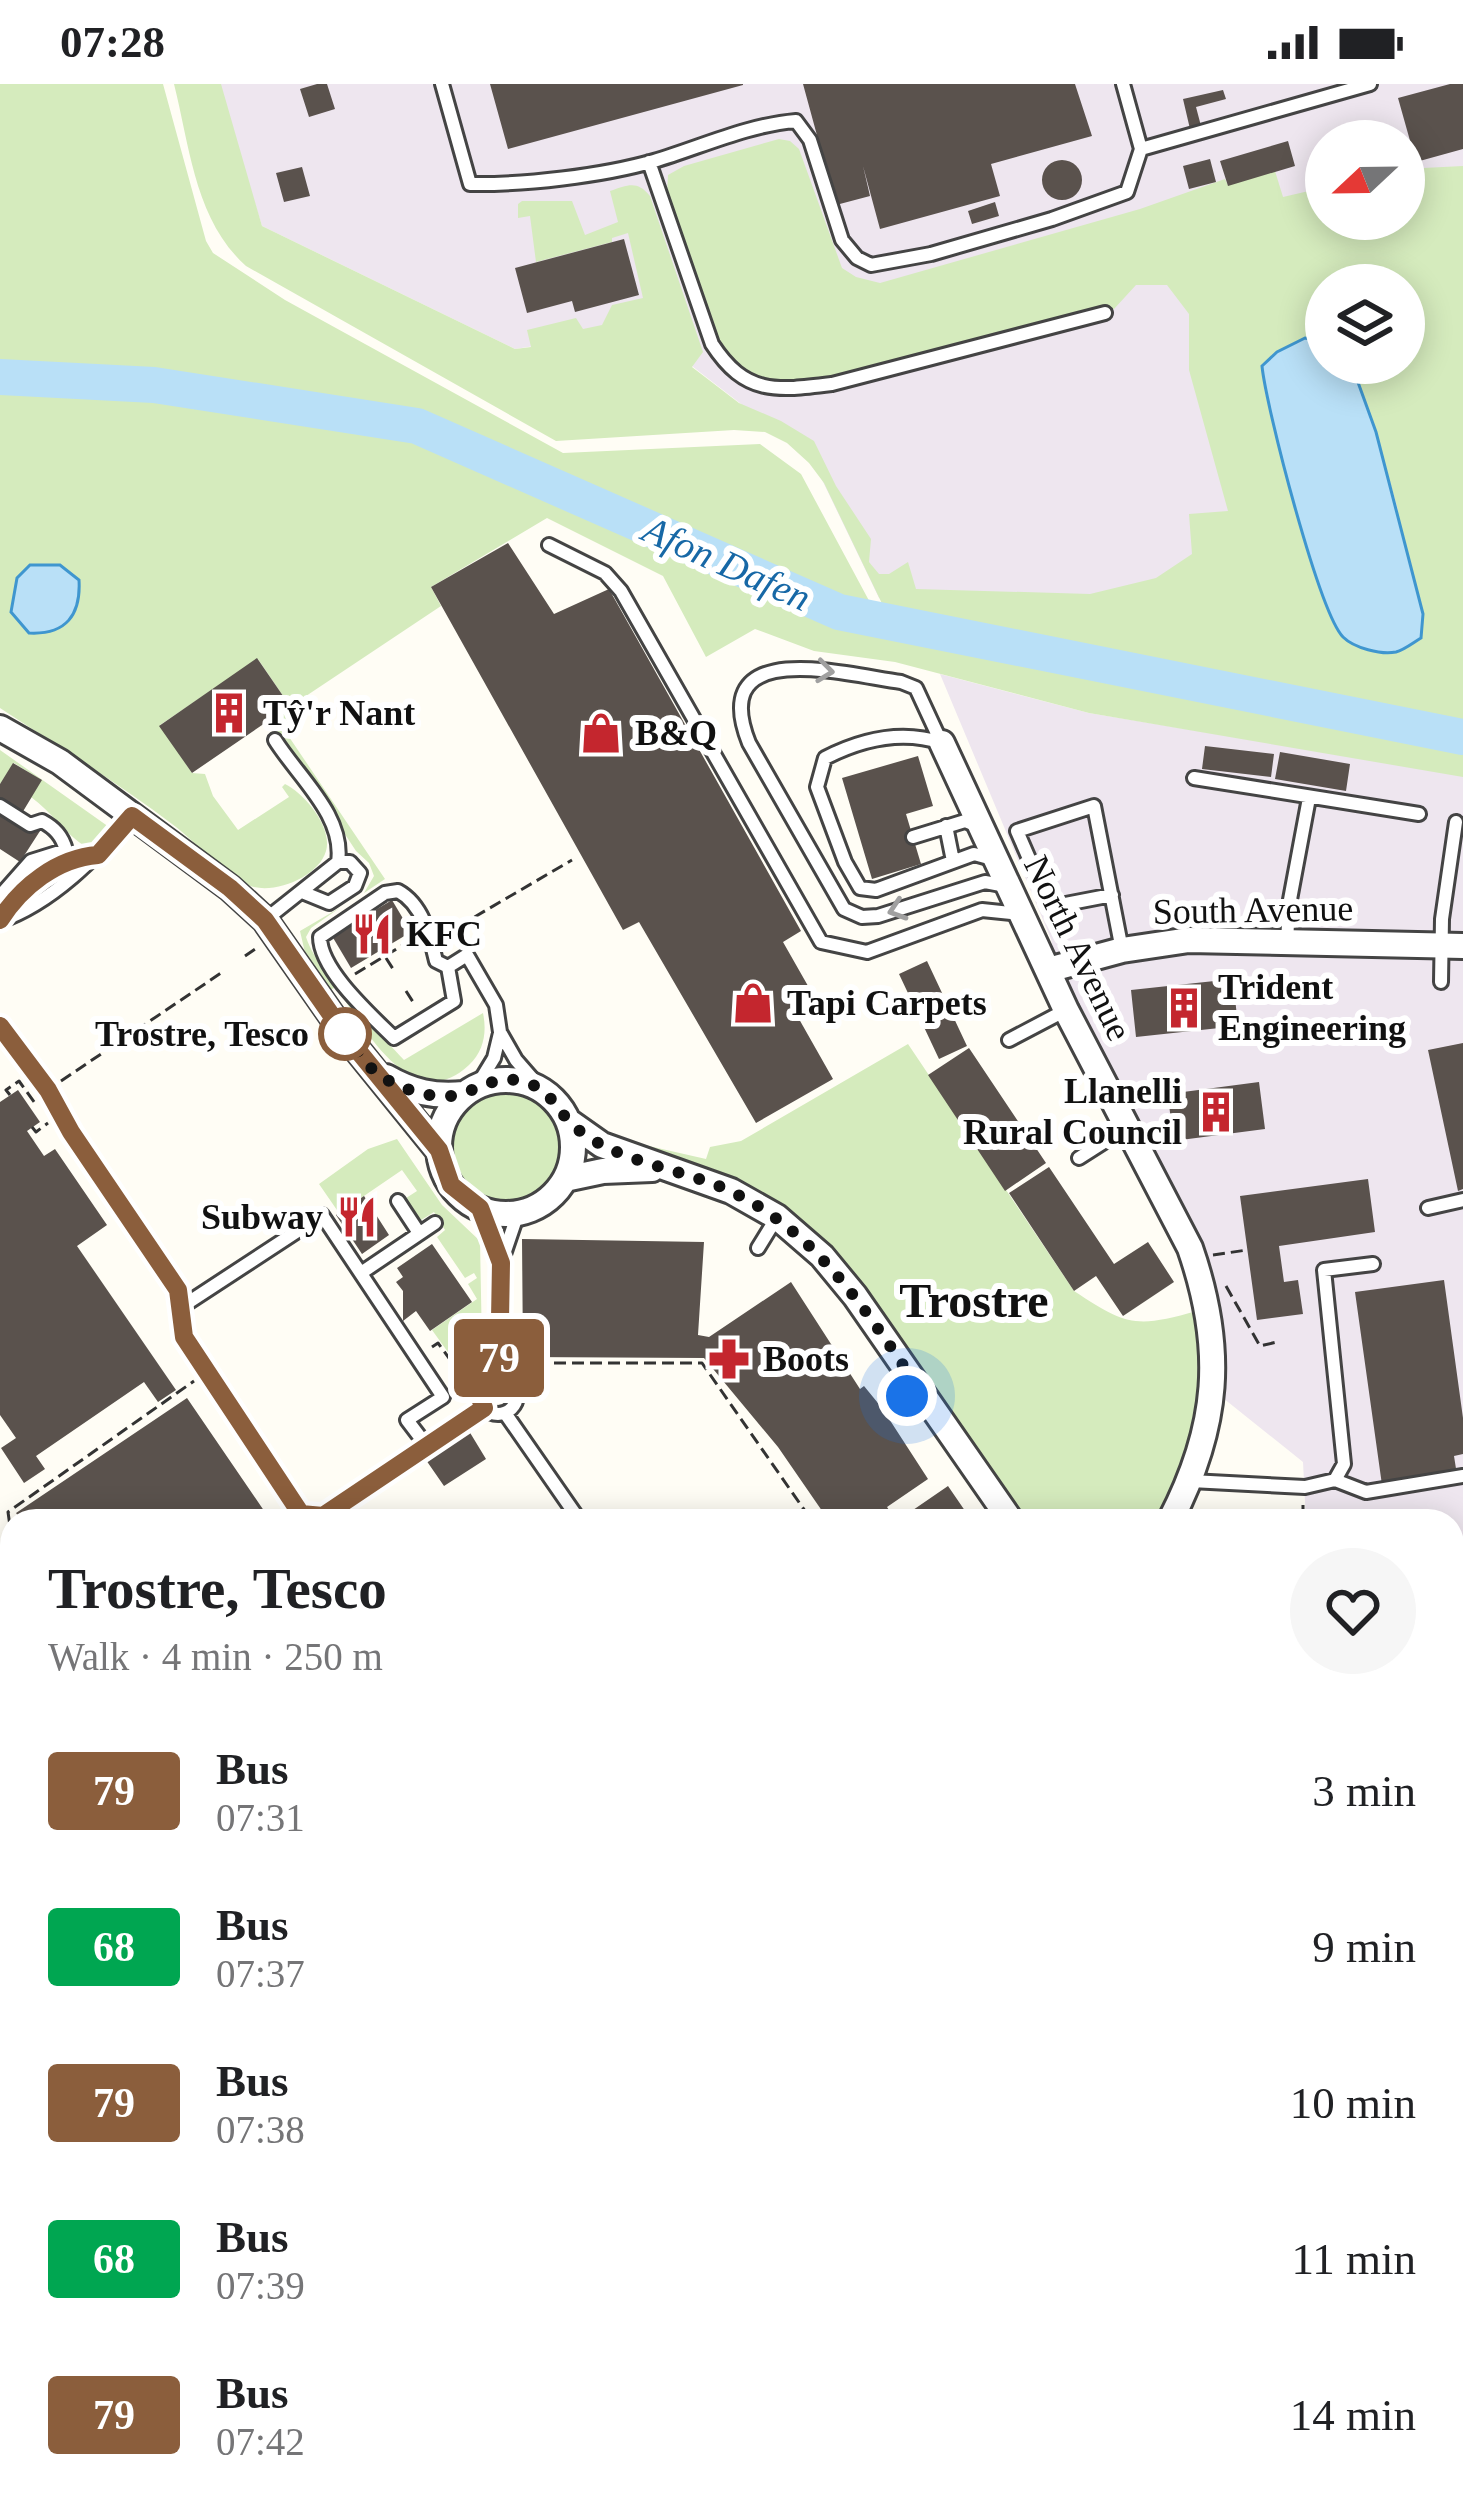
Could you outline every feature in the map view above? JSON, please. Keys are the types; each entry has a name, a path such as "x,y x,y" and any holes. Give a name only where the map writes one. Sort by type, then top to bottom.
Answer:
{"street":[{"path":"0,728 59,762 230,888 439,1150 451,1185 480,1208 518,1213 537,1207 565,1179 660,1168"},
{"name":"North Avenue","path":"942,743 1066,1010 1190,1248 1211,1321 1213,1390 1206,1438 1176,1509"},
{"name":"South Avenue","path":"1048,970 1122,950 1189,940 1454,946"},
{"path":"374,1070 408,1090 432,1095 506,1079 543,1090 558,1104 573,1140 565,1179"},
{"path":"439,1150 446,1117 471,1090"},
{"path":"568,1121 602,1145 731,1191 777,1217 822,1256 1003,1509"}],"lane":[{"path":"442,84 470,184 507,185 649,162 767,124 796,121 810,140 842,240 856,258 871,265 952,248 1127,192 1142,149 1123,84"},
{"path":"1142,149 1370,84"},
{"path":"649,162 712,344 728,368 753,384 789,390 832,384 1106,313"},
{"path":"550,545 605,573 621,591 821,942 867,952 982,910 1021,914"},
{"path":"942,743 916,688 789,668 765,672 749,683 742,700 741,723 844,909 862,917 878,916 985,882 1009,888"},
{"path":"942,743 920,736 897,737 853,744 825,758 817,787 845,862 860,888 876,890 974,854 996,860"},
{"path":"275,740 331,818 340,845 338,862"},
{"path":"1195,778 1419,814"},
{"path":"1288,942 1289,905 1309,798"},
{"path":"0,806 30,825 41,821 52,826 66,850"},
{"path":"1112,896 1050,907 1017,831 1094,806 1112,896 1122,950"},
{"path":"0,920 37,902 98,855 132,816"},
{"path":"913,837 965,821 981,827"},
{"path":"1442,982 1454,946 1442,920 1456,822"},
{"path":"946,826 953,862"},
{"path":"0,896 31,861 66,850 98,855"},
{"path":"0,920 17,894 82,856"},
{"path":"265,932 302,892 338,862 350,862 360,873 355,886 329,903 302,892"},
{"path":"398,891 408,896 428,928 436,961 448,967 454,1001 394,1039 343,982 320,950 320,937 385,893 398,891"},
{"path":"448,967 467,955 496,1005 500,1031 516,1060 543,1090"},
{"path":"1009,1040 1066,1010"},
{"path":"0,1026 48,1090 71,1132 178,1290 184,1337 298,1509"},
{"path":"471,1090 494,1058 500,1031"},
{"path":"1079,1158 1126,1128"},
{"path":"1428,1208 1463,1200"},
{"path":"398,1201 419,1233"},
{"path":"480,1208 501,1263"},
{"path":"499,1376 501,1263 518,1213"},
{"path":"183,1306 322,1216 443,1397 407,1420 426,1445"},
{"path":"758,1248 777,1217"},
{"path":"361,1273 435,1223"},
{"path":"1335,1480 1344,1464 1324,1270 1373,1264"},
{"path":"499,1376 511,1381 518,1392 515,1405 506,1413 494,1414 484,1408 479,1396 482,1384 499,1376"},
{"path":"895,1404 918,1387"},
{"path":"333,1509 484,1408"},
{"path":"506,1413 572,1509"},
{"path":"1191,1480 1305,1487 1335,1480 1366,1492 1463,1476"}],"path":[{"path":"458,926 572,860"},
{"path":"244,956 265,932"},
{"path":"343,982 416,938"},
{"path":"385,956 394,973"},
{"path":"48,1090 224,970"},
{"path":"10,1095 6,1090 19,1081 49,1122 36,1132 32,1127"},
{"path":"1209,1256 1247,1250"},
{"path":"1219,1274 1260,1346 1277,1342"},
{"path":"417,1357 438,1343 464,1378"},
{"path":"518,1363 702,1363 804,1509"},
{"path":"11,1509 197,1379"},
{"path":"1303,1501 1303,1509"}],"shaded area":[{"path":"218,84 1463,84 1463,686 879,598 812,459 644,329 515,349 262,226"},
{"path":"940,674 1089,713 1463,775 1463,1509 1305,1509 1303,1462 1213,1390 1211,1321 1066,1010 1051,939"}],"green space":[{"path":"0,84 163,84 213,253 285,300 563,453 760,444 801,474 888,636 1463,746 1463,777 1089,713 895,662 814,651 755,629 706,657 663,576 547,518 431,587 441,606 291,706 295,719 283,728 385,879 364,893 374,876 369,863 356,851 270,720 290,706 258,659 160,725 192,773 205,774 213,796 238,830 289,797 282,787 285,784 308,803 321,822 326,851 314,869 281,886 248,885 155,811 0,708"},
{"path":"174,84 221,84 262,226 515,349 531,347 527,330 576,318 583,329 602,325 612,305 643,298 628,233 612,242 536,262 530,216 518,218 518,204 572,201 585,235 618,222 610,191 641,188 650,196 703,352 692,367 739,403 814,441 836,486 871,539 869,562 879,574 889,574 908,562 916,589 1090,594 1156,578 1192,554 1189,514 1228,511 1189,370 1189,314 1167,285 1136,285 1114,309 1099,306 833,380 787,383 757,378 720,352 667,194 668,175 684,166 779,139 790,141 799,149 842,268 880,283 1140,209 1225,179 1228,185 1275,171 1283,197 1305,192 1305,240 1425,240 1425,168 1463,166 1463,732 887,614 824,483 787,443 765,432 734,430 556,441 246,266 215,227 190,158","holes":["1305,264 1425,264 1425,384 1359,384 1398,510 1326,606 1265,393 1262,366 1305,338"]},
{"path":"0,750 109,827 95,844 86,847 31,797 41,780 14,763 0,784"},
{"path":"341,907 306,937 334,984 404,1060 483,1013 483,1041 469,1065 448,1079 428,1081 409,1074 375,1043 336,987 330,990 306,957 300,931"},
{"path":"908,1044 1074,1291 1132,1320 1160,1320 1197,1311 1201,1365 1196,1420 1182,1473 1164,1509 1017,1509 830,1247 784,1207 734,1179 639,1153 640,1144 706,1159 710,1147 741,1141"},
{"path":"505,1091 526,1095 544,1108 557,1126 561,1147 557,1168 544,1186 526,1199 505,1203 484,1199 466,1186 453,1168 449,1147 453,1126 466,1108 484,1095"},
{"path":"397,1139 442,1205 480,1241 482,1347 477,1361 463,1373 432,1330 477,1299 468,1284 477,1278 474,1273 465,1278 437,1237 445,1230 434,1212 418,1222 403,1200 417,1191 402,1170 339,1213 319,1184 368,1149"}],"water":[{"path":"1305,338 1305,384 1359,384 1376,432 1423,614 1421,638 1406,648 1368,650 1343,637 1333,620 1295,508 1273,422 1262,366"},
{"path":"30,565 60,565 79,580 74,613 62,626 42,633 29,633 11,612 17,578"}],"building":[{"path":"327,84 335,109 309,117 300,89"},
{"path":"490,84 743,84 743,85 508,149"},
{"path":"803,84 1075,84 1092,136 991,164 1000,196 880,229 863,166 870,196 836,205"},
{"path":"1463,84 1463,149 1425,160 1425,120 1404,120 1398,98"},
{"path":"1223,90 1226,99 1196,107 1201,126 1190,129 1183,99"},
{"path":"1288,141 1295,166 1228,186 1220,161"},
{"path":"1210,159 1216,182 1189,189 1183,166"},
{"path":"1062,160 1076,166 1082,180 1076,194 1062,200 1048,194 1042,180 1048,166"},
{"path":"302,167 310,196 284,202 276,173"},
{"path":"995,202 999,216 972,224 968,211"},
{"path":"624,239 639,295 575,312 572,301 527,313 515,268"},
{"name":"B&Q","path":"508,543 554,614 609,589 801,931 783,942 820,1007 799,1019 833,1079 756,1123 639,922 623,930 431,587"},
{"name":"Tŷ'r Nant","path":"257,658 290,706 192,773 159,726"},
{"path":"1205,746 1274,754 1271,777 1202,769"},
{"path":"1280,752 1350,764 1346,791 1275,779"},
{"path":"918,756 933,806 906,814 921,864 872,879 842,778"},
{"path":"13,763 42,780 19,818 40,831 20,862 0,849 0,784"},
{"path":"392,900 411,932 351,968 332,936"},
{"path":"927,961 967,1046 939,1059 899,974"},
{"name":"Trident Engineering","path":"1233,979 1238,1026 1136,1037 1131,990"},
{"path":"1463,1043 1463,1189 1458,1191 1428,1050"},
{"path":"969,1048 1046,1163 1005,1191 928,1075"},
{"name":"Llanelli Rural Council","path":"1259,1082 1265,1129 1173,1141 1168,1094"},
{"path":"18,1090 40,1122 27,1131 44,1156 55,1149 107,1225 77,1246 176,1390 158,1402 144,1382 36,1456 45,1469 24,1483 1,1448 16,1438 0,1415 0,1102"},
{"path":"1049,1167 1114,1264 1148,1242 1174,1282 1123,1316 1096,1276 1074,1291 1009,1193"},
{"path":"1368,1179 1375,1232 1279,1246 1284,1282 1298,1280 1303,1314 1257,1320 1240,1196"},
{"path":"364,1196 389,1235 362,1254 336,1215"},
{"path":"522,1239 704,1242 698,1335 709,1337 791,1282 860,1389 864,1386 882,1408 928,1479 888,1509 821,1509 778,1447 704,1358 523,1357"},
{"path":"432,1244 472,1302 430,1331 416,1311 403,1321 403,1291 396,1282 403,1277 397,1268"},
{"path":"1444,1280 1463,1418 1463,1454 1454,1456 1457,1475 1382,1485 1355,1292"},
{"path":"187,1398 263,1509 22,1509"},
{"path":"469,1431 486,1459 444,1486 426,1460"},
{"path":"948,1486 964,1509 914,1509"}],"waterway":[{"name":"Afon Dafen","path":"0,377 154,385 417,426 839,612 1463,737"}],"bus line":[{"name":"79","path":"0,920 17,894 59,866 98,855 132,816 230,888 265,920 346,1036 439,1150 451,1185 480,1208 501,1263 499,1376 487,1379 479,1390 484,1408 333,1509"},
{"name":"79","path":"0,1026 48,1090 71,1132 178,1290 184,1337 298,1509"}],"place":[{"name":"Tŷ'r Nant","path":"229,713"},
{"name":"B&Q","path":"601,733"},
{"name":"KFC","path":"372,934"},
{"name":"Tapi Carpets","path":"753,1003"},
{"name":"Trident Engineering","path":"1184,1008"},
{"name":"Trostre, Tesco","path":"345,1034"},
{"name":"Llanelli Rural Council","path":"1216,1112"},
{"name":"Subway","path":"357,1217"},
{"name":"Boots","path":"729,1359"}],"district":[{"name":"Trostre","path":"974,1300"}],"route":[{"path":"345,1034 374,1070 408,1090 448,1096 491,1081 525,1082 543,1090 568,1121 602,1145 731,1191 777,1217 822,1256 855,1296 918,1387 907,1396"}]}
